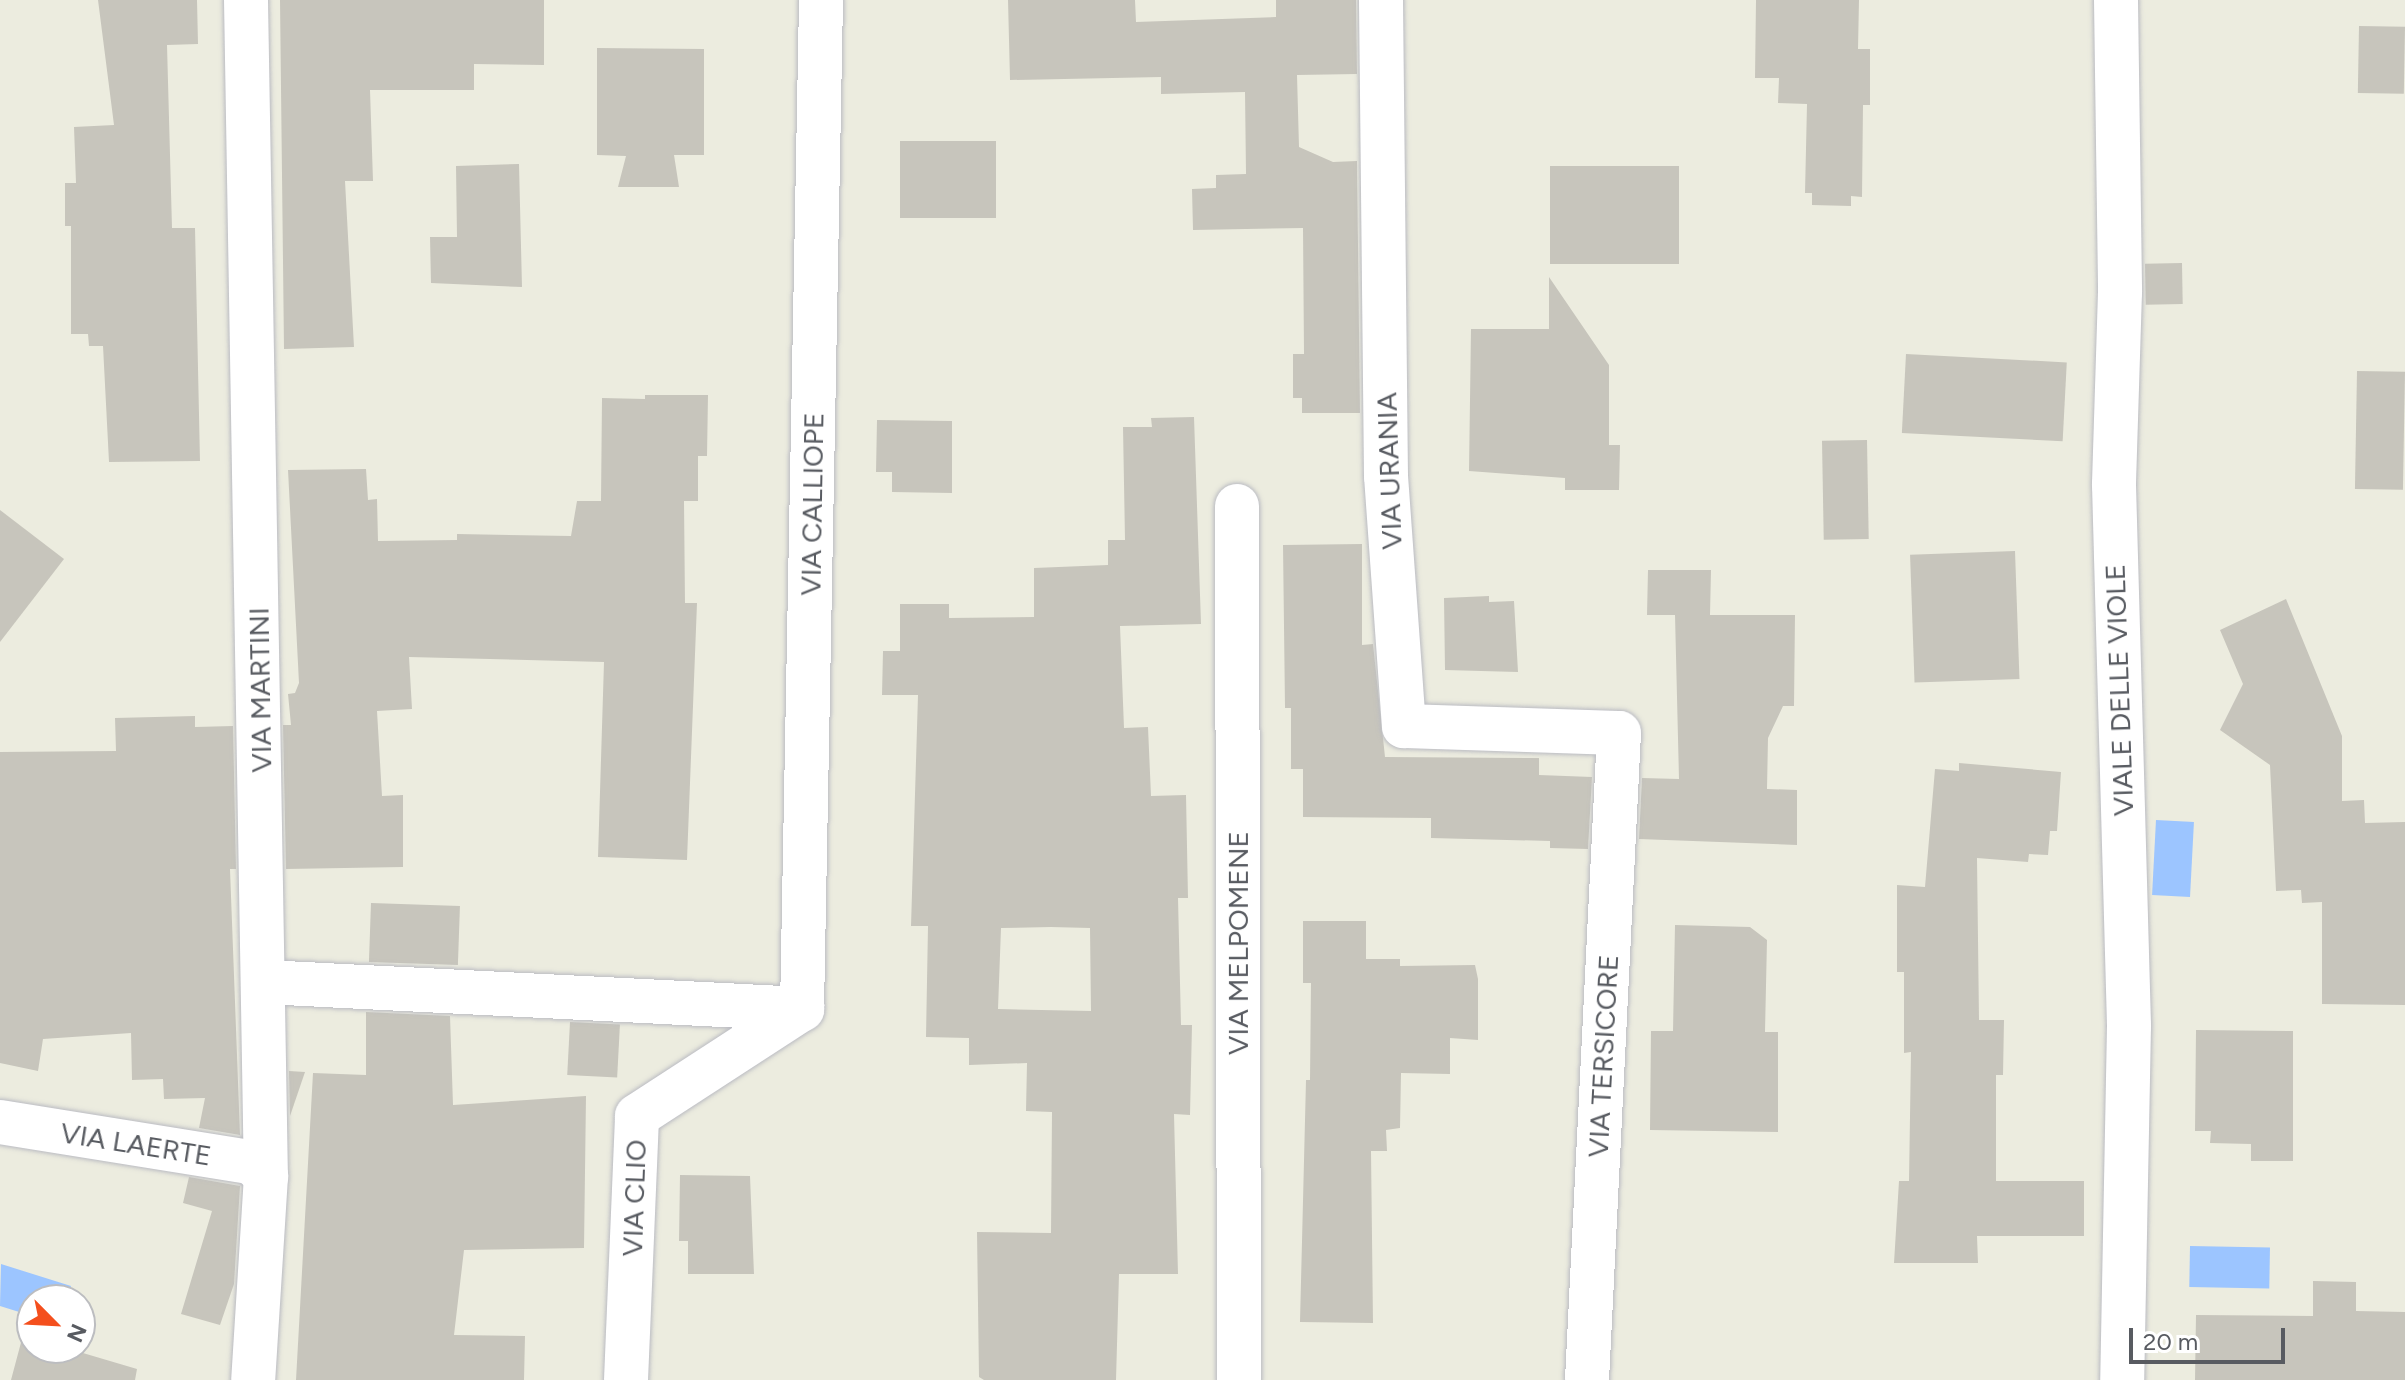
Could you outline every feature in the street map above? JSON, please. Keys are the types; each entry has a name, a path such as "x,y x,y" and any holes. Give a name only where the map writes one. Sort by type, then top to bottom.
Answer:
{"street":[{"name":"VIA MARTINI","path":"246,0 266,1176 253,1380"},
{"name":"VIA CALLIOPE","path":"802,1009 821,0"},
{"name":"VIA URANIA","path":"1381,0 1386,476 1404,726 1619,733"},
{"name":"VIALE DELLE VIOLE","path":"2116,0 2120,292 2114,485 2129,1026 2122,1380"},
{"name":"VIA MELPOMENE","path":"1237,506 1239,1380"},
{"name":"VIA TERSICORE","path":"1587,1380 1619,733"},
{"path":"264,982 802,1009"},
{"name":"VIA CLIO","path":"626,1380 637,1116 802,1009"},
{"name":"VIA LAERTE","path":"0,1122 251,1162 266,1176"}],"water":[{"path":"2156,820 2194,822 2190,897 2152,895"},
{"path":"2190,1246 2270,1247 2269,1288 2189,1287"},
{"path":"1,1264 65,1284 16,1284 16,1311 0,1306"}],"building":[{"path":"98,0 197,0 198,44 167,45 172,228 195,228 200,461 109,462 103,346 89,346 88,334 71,334 71,226 65,226 65,183 76,183 74,127 114,125"},
{"path":"280,0 544,0 544,65 474,64 474,90 370,90 373,181 345,181 354,347 284,349"},
{"path":"1008,0 1135,0 1136,22 1276,17 1276,0 1356,0 1357,74 1297,75 1299,147 1333,162 1357,161 1360,413 1302,413 1302,398 1293,398 1293,354 1304,354 1303,228 1193,230 1192,189 1216,188 1216,175 1246,174 1245,92 1161,94 1161,77 1010,80"},
{"path":"1756,0 1859,0 1858,49 1870,49 1870,105 1863,105 1862,197 1851,196 1851,206 1812,205 1812,193 1805,193 1807,104 1778,103 1779,78 1755,78"},
{"path":"2359,26 2405,27 2404,94 2358,93"},
{"path":"597,48 704,49 704,155 674,155 679,187 618,187 626,156 597,155"},
{"path":"900,141 996,141 996,218 900,218"},
{"path":"519,164 522,287 431,283 430,237 457,237 456,166"},
{"path":"1550,166 1679,166 1679,264 1550,264"},
{"path":"2182,263 2183,304 2146,305 2145,264"},
{"path":"1549,277 1609,365 1609,445 1620,445 1619,490 1565,490 1565,478 1469,471 1471,329 1549,329"},
{"path":"1906,354 2067,362 2063,441 1902,433"},
{"path":"2357,371 2405,372 2403,490 2355,489"},
{"path":"645,395 708,395 707,456 698,456 698,501 684,501 685,603 697,603 687,860 598,857 604,662 409,657 412,709 377,711 382,796 403,795 403,867 286,869 283,725 291,725 288,694 295,693 299,683 288,470 366,469 368,500 377,499 378,541 457,540 457,534 571,536 577,501 601,501 602,398 645,399"},
{"path":"1194,417 1201,624 1120,626 1124,728 1148,727 1151,796 1186,795 1188,898 1178,898 1181,1025 1192,1025 1190,1115 1174,1114 1178,1274 1119,1274 1116,1380 984,1380 979,1377 977,1232 1051,1233 1052,1112 1026,1111 1027,1063 969,1065 969,1038 926,1037 928,926 911,926 918,695 882,695 883,651 900,651 900,604 949,604 949,618 1034,617 1034,568 1108,565 1108,540 1125,540 1123,427 1152,427 1151,418","holes":["1001,928 1090,928 1091,1011 998,1009"]},
{"path":"877,420 952,421 952,493 892,492 892,472 876,472"},
{"path":"1867,440 1869,539 1824,540 1822,441"},
{"path":"0,510 64,559 0,642"},
{"path":"1362,544 1362,645 1373,644 1385,757 1539,758 1539,775 1592,777 1588,849 1550,848 1550,841 1431,838 1431,818 1303,817 1303,769 1291,769 1291,708 1285,708 1283,545"},
{"path":"2015,551 2019,679 1915,683 1910,555"},
{"path":"1648,570 1711,570 1710,615 1795,615 1794,706 1783,706 1768,738 1767,789 1797,790 1797,845 1639,839 1642,778 1679,779 1675,615 1647,615"},
{"path":"1489,596 1489,602 1514,601 1518,672 1445,670 1444,598"},
{"path":"2286,599 2342,736 2342,801 2364,800 2365,823 2405,822 2405,1005 2322,1004 2322,902 2302,903 2301,890 2276,891 2270,765 2220,730 2243,684 2220,630"},
{"path":"195,716 195,727 233,726 236,869 230,869 240,1135 199,1128 205,1098 164,1099 163,1079 132,1080 131,1033 43,1039 38,1071 0,1063 0,752 116,751 115,718"},
{"path":"1959,763 2061,772 2057,831 2050,831 2048,855 2029,854 2028,862 1977,858 1979,1020 2004,1020 2003,1075 1996,1075 1996,1181 2084,1181 2084,1236 1977,1236 1978,1263 1894,1263 1899,1181 1909,1181 1911,1052 1904,1053 1904,972 1897,972 1897,885 1925,887 1935,769 1959,771"},
{"path":"371,903 460,906 458,965 369,962"},
{"path":"1303,921 1366,921 1366,959 1400,959 1400,966 1475,965 1478,979 1478,1040 1450,1038 1450,1074 1401,1073 1400,1128 1386,1130 1387,1151 1371,1151 1373,1323 1300,1322 1311,983 1303,983"},
{"path":"1675,925 1750,927 1767,940 1765,1032 1778,1032 1778,1132 1650,1130 1651,1031 1673,1031"},
{"path":"366,1012 450,1016 453,1105 586,1096 584,1248 464,1250 454,1335 525,1336 524,1380 296,1380 313,1073 366,1075"},
{"path":"570,1022 620,1025 617,1078 567,1075"},
{"path":"2196,1030 2293,1031 2293,1161 2251,1161 2251,1144 2210,1143 2211,1131 2195,1131"},
{"path":"289,1071 305,1072 290,1116"},
{"path":"680,1175 750,1176 754,1274 688,1274 688,1241 679,1241"},
{"path":"189,1177 240,1186 234,1284 220,1325 181,1314 212,1211 183,1203"},
{"path":"2313,1281 2356,1282 2356,1311 2405,1312 2405,1380 2195,1380 2196,1315 2313,1316"},
{"path":"96,1357 137,1369 135,1380 11,1380 16,1361 16,1364 96,1364"}]}
